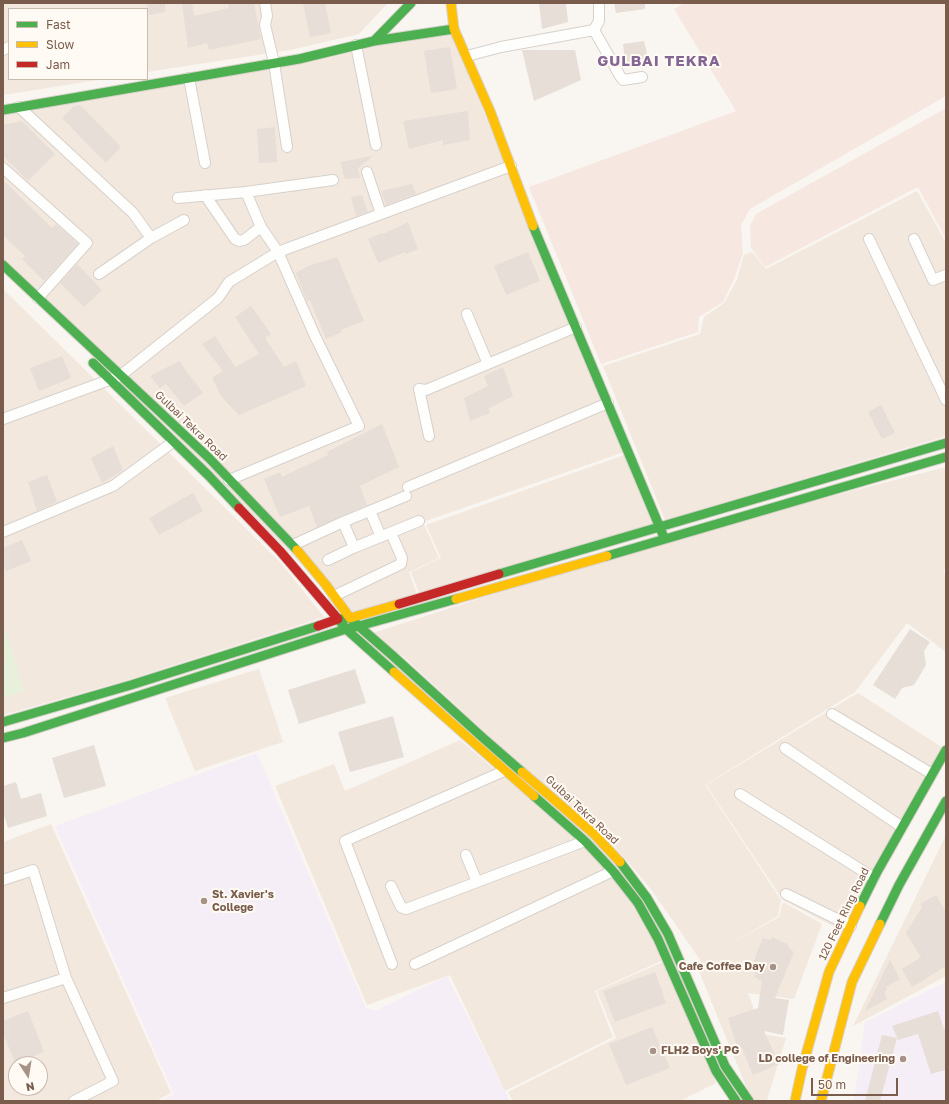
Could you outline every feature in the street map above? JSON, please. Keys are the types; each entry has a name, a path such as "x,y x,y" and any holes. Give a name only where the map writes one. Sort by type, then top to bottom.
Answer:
{"main road":[{"path":"374,41 411,3"},
{"path":"451,3 454,29 490,111 540,244 664,539"},
{"path":"3,110 299,59 374,41 454,29"},
{"name":"Gulbai Tekra Road","path":"3,264 120,376 209,458 292,546 334,596 350,618 482,737 593,833 622,864 647,898 668,934 725,1066 749,1101"},
{"path":"3,278 82,351 209,476 280,551 338,619"},
{"path":"3,722 131,685 338,619 350,618 946,443"},
{"path":"3,738 346,629 521,581 946,457"},
{"name":"Gulbai Tekra Road","path":"338,619 346,629 504,771 586,841 613,871 638,904 658,939 716,1071 736,1101"},
{"name":"120 Feet Ring Road","path":"795,1101 802,1069 830,972 874,878 946,750"},
{"path":"820,1101 852,982 899,885 946,801"}],"street":[{"path":"265,3 267,16 265,24 274,63 286,147"},
{"path":"594,30 599,21 599,3"},
{"path":"467,56 501,47 594,30"},
{"path":"594,30 623,80 642,77"},
{"path":"356,45 376,145"},
{"path":"189,78 204,163"},
{"path":"19,107 133,213 151,238"},
{"path":"3,418 120,376 218,298 229,282 278,252 511,166"},
{"path":"3,168 87,243 38,298"},
{"path":"367,172 381,214"},
{"path":"178,198 246,192 333,180"},
{"path":"229,480 359,426 278,252 261,227 246,192"},
{"path":"205,195 235,239 240,241 244,240 261,227"},
{"path":"99,274 151,238 184,220"},
{"path":"868,239 946,400"},
{"path":"914,239 933,280 946,275"},
{"path":"467,314 488,364"},
{"path":"429,436 419,389 426,390 576,327"},
{"path":"292,546 370,511 407,491 608,403"},
{"path":"3,532 113,486 173,442"},
{"path":"370,511 381,537"},
{"path":"328,560 419,521"},
{"path":"343,522 353,548"},
{"path":"334,596 401,564 402,558 391,533"},
{"path":"832,714 932,774"},
{"path":"785,748 902,827"},
{"path":"392,964 345,841 504,771"},
{"path":"740,794 874,878"},
{"path":"391,886 401,908 406,909 586,841"},
{"path":"466,855 477,882"},
{"path":"3,880 33,870 66,978 113,1081 74,1101"},
{"path":"415,964 613,871"},
{"path":"786,894 851,926"},
{"path":"3,998 66,978"}],"shaded area":[{"path":"3,3 388,3 359,34 290,50 148,72 148,8 8,8 8,80 98,80 3,95"},
{"path":"685,3 946,3 946,96 750,209 741,225 743,253 734,279 723,302 699,317 698,332 601,364 529,187 736,111 674,9"},
{"path":"452,35 624,452 423,522 439,558 409,572 417,595 351,615 3,259 3,115 362,48"},
{"path":"946,108 946,239 918,187 765,267 751,248 750,226 756,214"},
{"path":"917,191 946,243 946,436 665,520 603,366 700,334 704,317 724,303 737,280 744,255 752,252 766,269"},
{"path":"3,289 280,562 324,617 127,680 3,715"},
{"path":"624,455 653,524 419,593 411,572 441,558 426,525"},
{"path":"946,467 946,567 943,572 946,574 946,652 907,623 855,692 705,785 781,900 778,916 727,946 779,917 783,902 822,924 794,999 748,993 763,1034 786,1038 767,1100 752,1101 696,964 701,961 650,888 604,834 518,763 405,658 373,633 665,539"},
{"path":"259,669 283,742 195,771 165,698"},
{"path":"858,693 943,748 844,932 783,900 706,785"},
{"path":"460,740 584,845 640,913 663,960 595,991 613,1037 505,1091 450,975 367,1005 275,786 334,764 345,791"},
{"name":"St. Xavier's College","path":"257,753 366,1008 375,1011 447,976 510,1101 161,1101 174,1094 55,826"},
{"path":"51,824 171,1093 156,1101 3,1101 3,842"},
{"path":"946,835 946,976 853,1026"},
{"path":"663,962 716,1083 680,1101 513,1101 508,1092 616,1038 597,991"},
{"name":"LD college of Engineering","path":"946,982 946,1101 854,1101 865,1022"}],"green space":[{"path":"6,631 24,691 3,698 3,632"}],"building":[{"path":"147,3 165,3 165,12 149,15"},
{"path":"182,3 192,3 194,16 229,8 228,3 254,3 261,39 209,50 207,43 188,48"},
{"path":"303,3 325,3 331,33 310,37"},
{"path":"539,3 566,3 568,22 542,29"},
{"path":"614,3 645,3 645,9 616,13"},
{"path":"644,41 649,63 626,68 623,44"},
{"path":"450,47 457,89 431,93 424,51"},
{"path":"522,50 575,50 581,80 534,101"},
{"path":"80,105 121,147 106,163 62,118 74,106"},
{"path":"468,111 470,140 443,145 443,140 409,149 403,121"},
{"path":"22,121 55,154 28,181 3,156 3,125"},
{"path":"275,127 277,162 259,163 257,129"},
{"path":"373,156 358,168 360,178 345,179 340,162"},
{"path":"3,180 52,228 56,224 78,244 44,281 22,259 25,256 3,235"},
{"path":"412,184 416,194 386,205 381,191"},
{"path":"362,195 368,212 356,216 351,197"},
{"path":"408,222 418,249 406,254 405,252 378,263 368,239 382,233 383,234"},
{"path":"528,252 540,281 506,295 494,266"},
{"path":"337,257 364,321 341,330 342,332 326,339 310,300 307,301 296,273 308,266"},
{"path":"77,264 102,290 84,307 60,283"},
{"path":"251,306 271,334 265,338 284,367 296,361 306,386 239,415 221,396 212,378 223,371 202,344 215,336 235,367 259,354 235,317"},
{"path":"62,356 71,378 39,391 30,368"},
{"path":"179,361 203,393 184,406 166,384 160,388 150,376"},
{"path":"503,367 513,396 488,409 490,413 470,421 464,398 488,386 484,376"},
{"path":"881,405 895,433 882,439 868,412"},
{"path":"382,424 399,467 360,486 367,505 317,527 309,506 280,517 264,479 280,472 282,477 328,455 327,452"},
{"path":"113,446 123,470 102,483 91,458"},
{"path":"47,475 57,502 37,511 28,482"},
{"path":"193,493 203,511 159,535 149,518"},
{"path":"22,540 31,561 6,571 3,563 3,548"},
{"path":"910,629 930,642 924,651 926,665 914,685 902,688 895,699 873,685"},
{"path":"355,669 366,703 299,724 288,690"},
{"path":"393,716 404,757 350,772 338,732"},
{"path":"94,745 106,786 64,798 52,758"},
{"path":"16,782 21,799 41,793 47,816 8,828 3,812 3,786"},
{"path":"936,895 946,912 946,966 912,987 902,969 921,957 906,933 922,907 920,904"},
{"path":"772,937 789,945 788,947 794,952 775,998 789,1000 783,1035 764,1031 779,1064 753,1075 742,1048 738,1049 728,1018 758,1008 762,981 754,977 756,974 750,970 763,938 771,940"},
{"path":"890,960 900,979 886,987 887,990 884,992 887,999 865,1011"},
{"path":"655,972 666,1003 615,1022 603,991"},
{"path":"28,1011 44,1052 33,1056 12,1056 3,1033 3,1021"},
{"path":"938,1011 944,1029 946,1027 946,1070 931,1074 918,1034 898,1040 892,1026"},
{"path":"652,1027 670,1068 626,1085 609,1044"},
{"path":"882,1035 897,1038 880,1101 865,1101"}],"traffic: fast":[{"path":"374,41 411,3"},
{"path":"3,110 299,59 374,41 454,29"},
{"path":"533,226 663,535"},
{"path":"3,265 209,458 297,550"},
{"path":"93,363 209,476 239,508"},
{"path":"499,574 946,443"},
{"path":"607,556 946,457"},
{"path":"456,599 359,626 346,629 338,619 350,618 359,626 362,629 393,656 482,737 522,772"},
{"path":"3,722 131,685 318,626"},
{"path":"3,738 23,733 346,629 394,672"},
{"path":"860,906 877,872 946,750"},
{"path":"534,796 585,841 613,871 638,903 658,939 716,1071 736,1101"},
{"path":"880,924 899,885 946,801"},
{"path":"620,862 647,898 668,934 725,1066 749,1101"}],"traffic: slow":[{"path":"451,3 454,29 490,111 533,226"},
{"path":"297,550 326,585 350,618 399,604"},
{"path":"456,599 607,556"},
{"path":"394,672 534,796"},
{"path":"522,772 593,833 620,862"},
{"path":"795,1101 802,1069 829,972 860,906"},
{"path":"821,1101 852,982 880,924"}],"traffic: jam":[{"path":"239,508 280,551 338,619 318,626"},
{"path":"399,604 499,574"}],"place":[{"name":"St. Xavier's College","path":"204,901"},
{"name":"Cafe Coffee Day","path":"773,967"},
{"name":"FLH2 Boys' PG","path":"653,1051"},
{"name":"LD college of Engineering","path":"903,1059"}],"district":[{"name":"GULBAI TEKRA","path":"659,61"}]}
